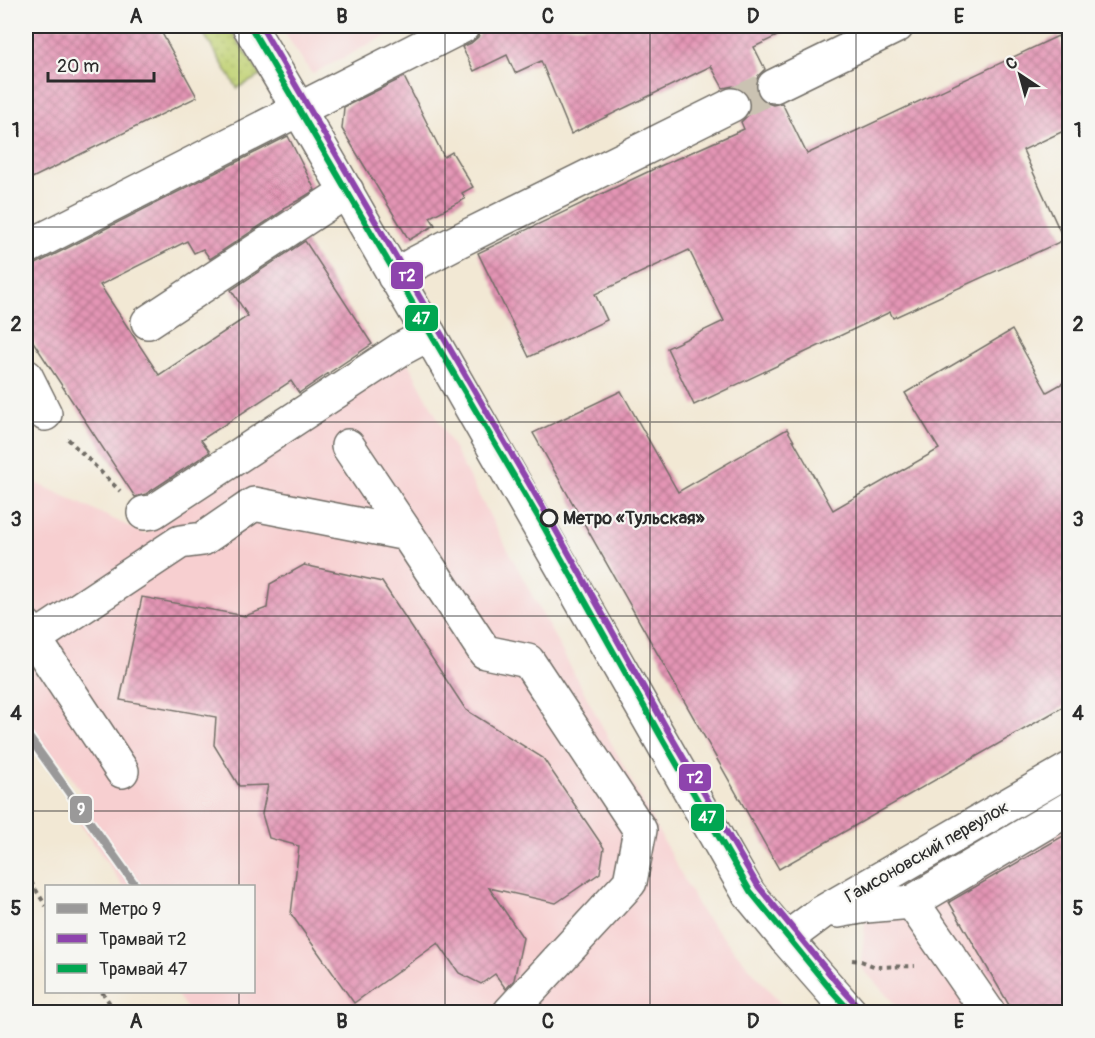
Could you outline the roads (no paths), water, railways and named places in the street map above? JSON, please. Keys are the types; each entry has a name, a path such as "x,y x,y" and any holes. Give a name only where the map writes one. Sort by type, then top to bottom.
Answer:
{"street":[{"path":"249,26 347,191 749,894 850,1012"},
{"path":"26,248 463,26"},
{"path":"774,86 897,26"},
{"path":"394,276 732,105"},
{"path":"148,322 347,191"},
{"path":"144,513 153,512 401,349 429,334"},
{"path":"26,376 45,414"},
{"path":"348,446 485,652 528,661 640,830 630,882 510,1012"},
{"path":"122,771 30,632 180,542 203,539 254,504 407,534"},
{"name":"Гамсоновский переулок","path":"786,939 821,914 1070,769"},
{"path":"821,914 866,906 912,902 1070,808"},
{"path":"912,902 988,1012"}],"tunnel":[{"path":"732,105 774,86"}],"metro line":[{"name":"9","path":"26,733 135,885"}],"tram line":[{"name":"т2","path":"261,26 549,518 758,886 863,1012"},
{"name":"47","path":"253,31 541,522 750,891 851,1012"}],"place":[{"name":"Метро «Тульская»","path":"549,518"}]}
